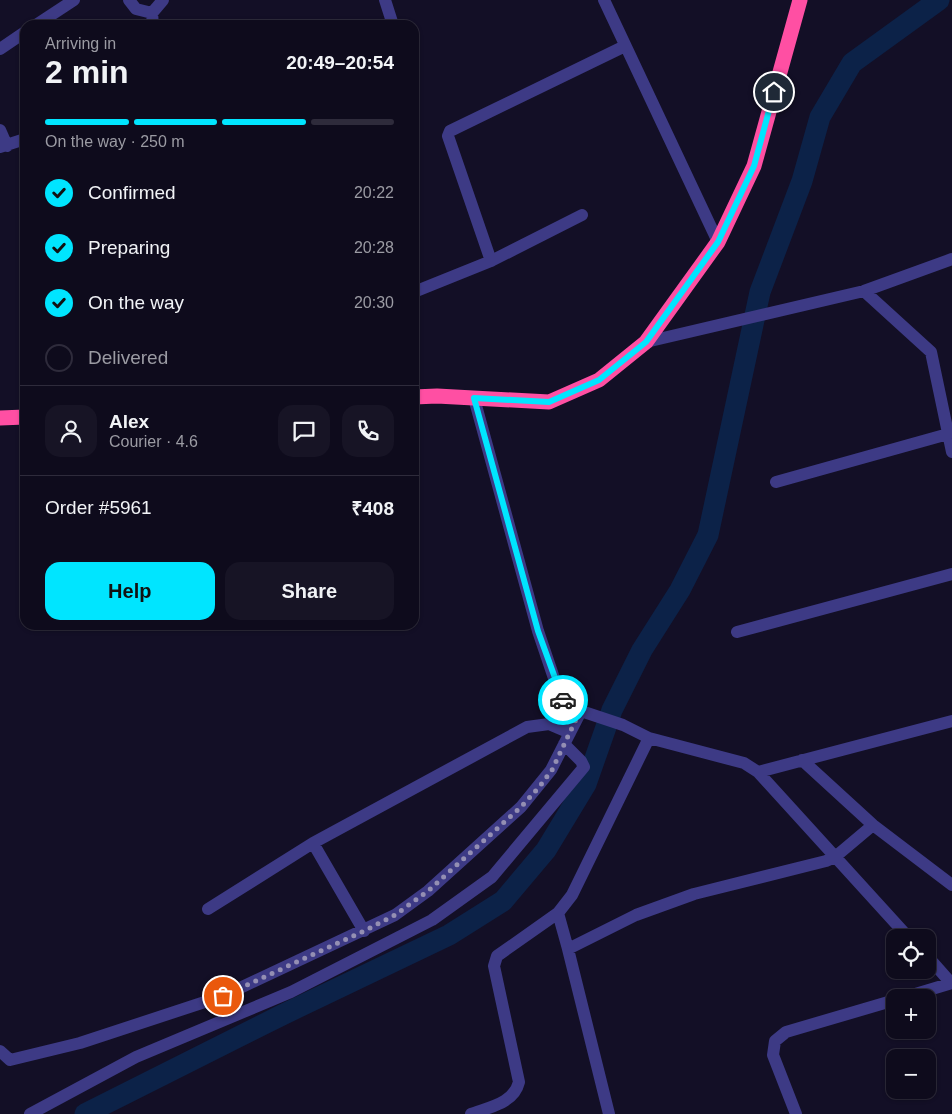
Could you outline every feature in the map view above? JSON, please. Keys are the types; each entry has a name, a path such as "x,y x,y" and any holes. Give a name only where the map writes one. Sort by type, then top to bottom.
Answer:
{"highway":[{"path":"419,397 549,402 599,380 646,342 718,242 754,166 800,0"},
{"path":"0,418 20,417"}],"street":[{"path":"44,20 74,0"},
{"path":"129,0 136,8 152,19 163,0"},
{"path":"385,0 391,20"},
{"path":"604,0 718,242"},
{"path":"0,49 20,35"},
{"path":"492,261 448,136 450,131 625,46"},
{"path":"0,130 4,147 20,141"},
{"path":"419,290 492,261 582,215"},
{"path":"646,342 864,291 952,259"},
{"path":"864,291 931,352 952,452"},
{"path":"474,398 541,640 559,693 564,702 585,712 623,725 649,738 744,763 758,772 901,929"},
{"path":"776,482 948,434"},
{"path":"737,632 952,574"},
{"path":"0,1051 10,1060 80,1043 223,996 395,915 428,891 521,807 552,770 567,738 585,712"},
{"path":"758,772 952,721"},
{"path":"30,1114 136,1057 291,992 432,920 492,877 584,767 567,738 550,724 527,727 313,843 208,909"},
{"path":"471,1114 510,1099 516,1092 519,1082 494,966 497,956 558,913 572,895 649,738"},
{"path":"802,760 873,825 952,886"},
{"path":"568,949 636,915 694,894 818,864 835,857 873,825"},
{"path":"313,843 364,931"},
{"path":"558,913 609,1114"},
{"path":"932,989 952,983 936,966"},
{"path":"796,1114 773,1055 776,1041 786,1032 886,1003"}],"waterway":[{"path":"85,1114 282,1015 449,935 503,901 546,850 586,784 612,710 642,650 680,590 708,535 760,292 802,181 820,117 852,63 939,0"}],"way so far":[{"path":"223,996 364,931 395,915 428,891 521,807 552,770 580,711 563,700"}],"route":[{"path":"563,700 538,631 474,398 549,402 599,380 646,342 718,242 754,166 774,92"}]}
